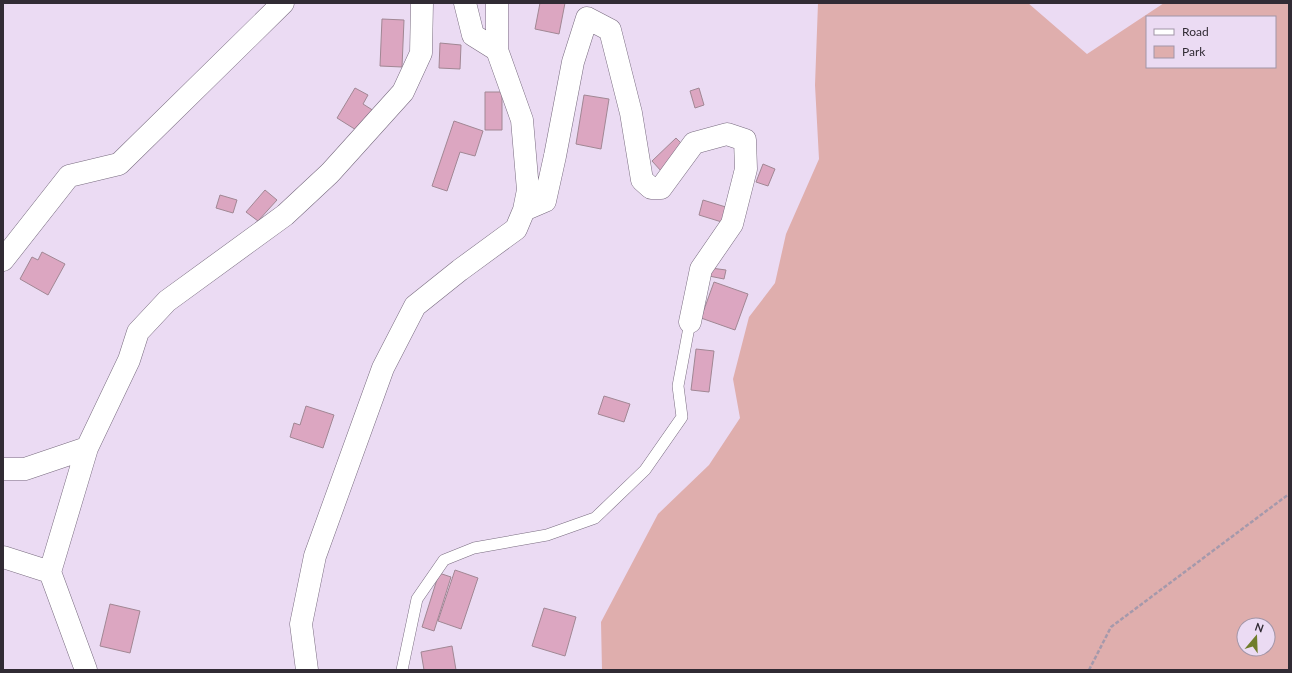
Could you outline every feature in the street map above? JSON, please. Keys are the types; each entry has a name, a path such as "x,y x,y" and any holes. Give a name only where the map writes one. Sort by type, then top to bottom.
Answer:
{"street":[{"path":"3,260 69,176 119,164 283,3"},
{"path":"86,670 50,572 87,448 129,360 138,332 167,300 285,215 330,172 403,92 421,53 422,3"},
{"path":"465,3 473,35 497,50"},
{"path":"307,670 301,624 315,556 383,368 415,306 460,270 516,229 524,210 528,190 522,120 497,50 497,3"},
{"path":"524,210 545,201 573,62 587,18 610,30 630,106 642,180 651,188 661,188 694,142 727,134 745,140 746,169 732,224 701,269 690,322"},
{"path":"3,469 25,469 87,448"},
{"path":"3,557 50,572"}],"lane":[{"path":"402,670 416,599 444,560 474,548 548,534 595,518 645,470 682,417 678,386 690,322"}],"path":[{"path":"1089,670 1111,626 1289,494"}],"green space":[{"path":"818,3 1028,3 1087,54 1164,3 1289,3 1289,670 602,670 601,622 658,514 709,465 740,418 733,379 749,317 775,283 786,234 819,159 815,85"}],"building":[{"path":"540,3 565,3 559,34 535,29"},
{"path":"382,19 404,20 402,67 380,66"},
{"path":"440,43 461,45 460,69 439,68"},
{"path":"355,88 368,95 363,104 374,111 361,133 337,118"},
{"path":"699,88 704,105 695,108 690,91"},
{"path":"485,92 502,92 502,130 485,130"},
{"path":"584,95 609,99 601,149 576,144"},
{"path":"454,121 483,131 475,156 460,152 447,191 432,186"},
{"path":"676,138 687,149 662,172 652,161"},
{"path":"763,164 775,169 768,186 756,182"},
{"path":"265,190 277,200 258,221 246,212"},
{"path":"220,195 237,200 233,213 216,208"},
{"path":"703,200 729,208 725,223 699,215"},
{"path":"42,252 65,264 48,295 20,279 32,257 38,260"},
{"path":"711,268 726,270 724,279 709,276"},
{"path":"714,282 748,294 735,330 701,318"},
{"path":"696,349 714,351 709,392 691,390"},
{"path":"604,396 630,404 624,422 598,414"},
{"path":"306,406 334,415 323,448 290,437 294,423 300,425"},
{"path":"455,570 478,578 461,629 438,621"},
{"path":"439,573 451,577 434,631 422,627"},
{"path":"110,604 140,611 130,653 100,646"},
{"path":"544,608 576,617 565,656 532,646"},
{"path":"452,646 456,670 424,670 421,652"}]}
